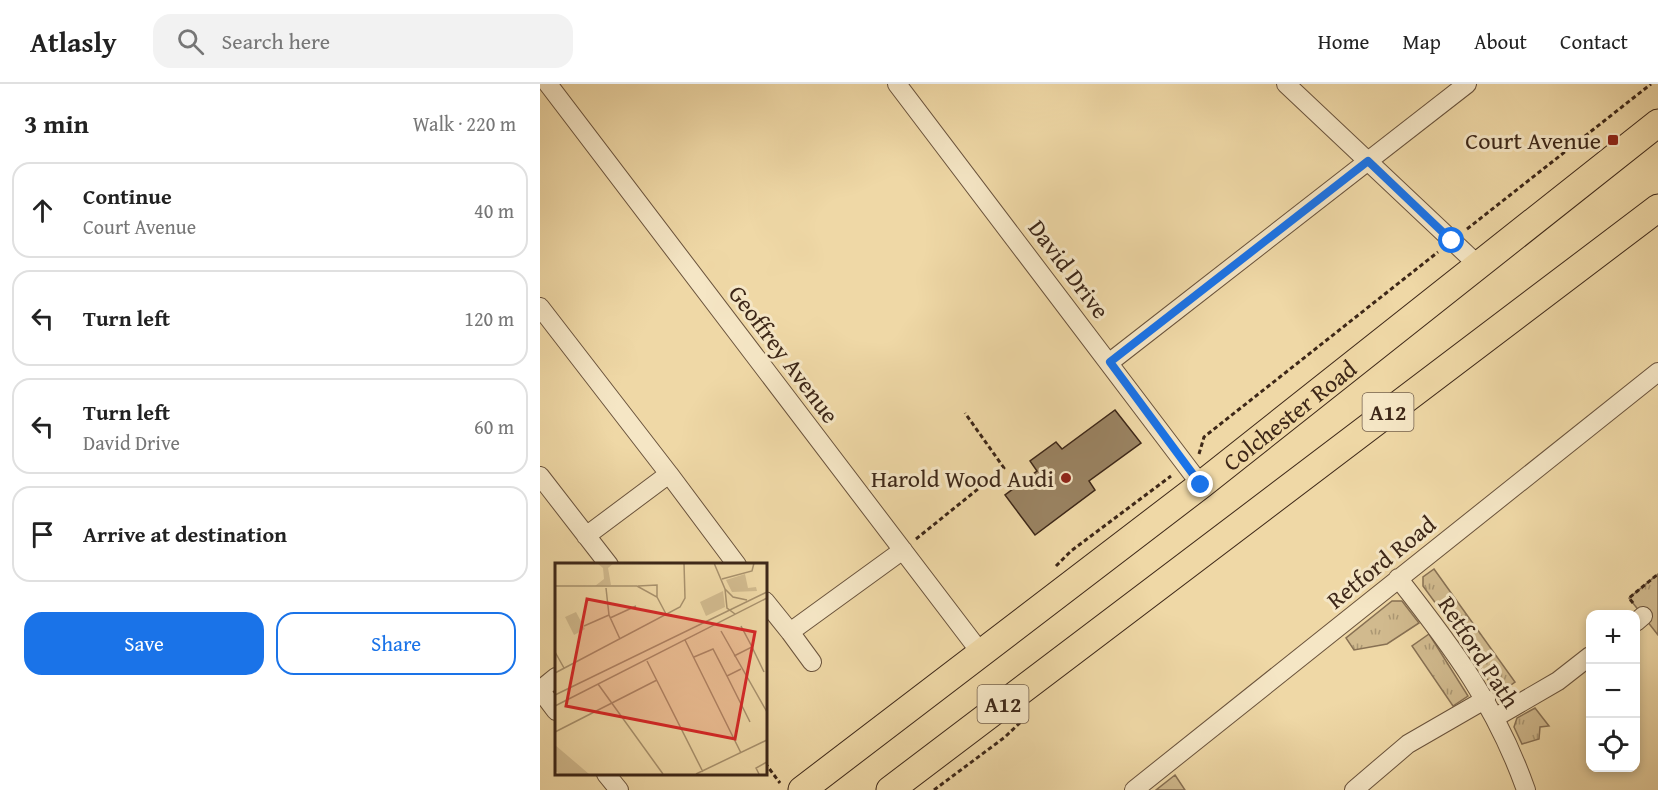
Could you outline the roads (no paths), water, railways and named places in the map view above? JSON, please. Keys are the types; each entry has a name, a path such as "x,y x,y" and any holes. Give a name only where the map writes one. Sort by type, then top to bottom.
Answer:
{"highway":[{"name":"Colchester Road","path":"802,790 1201,485 1658,123"},
{"name":"A12","path":"890,790 1658,208"}],"street":[{"name":"Geoffrey Avenue","path":"548,84 981,653"},
{"name":"David Drive","path":"897,84 1201,485"},
{"path":"1286,84 1478,265"},
{"path":"1110,362 1467,84"},
{"path":"540,307 736,563"},
{"name":"Retford Road","path":"1134,790 1658,372"},
{"path":"586,536 669,474"},
{"path":"540,476 607,563"},
{"path":"790,632 903,550"},
{"name":"Retford Path","path":"1398,578 1456,652 1486,699 1496,717 1526,790"},
{"path":"766,602 812,662"},
{"path":"1496,717 1558,681 1586,659"},
{"path":"555,678 540,690 555,710"},
{"path":"1354,790 1408,744 1486,699"},
{"path":"607,775 619,790"}],"place":[{"name":"Court Avenue","path":"1613,140"},
{"name":"Harold Wood Audi","path":"1066,478"}]}
